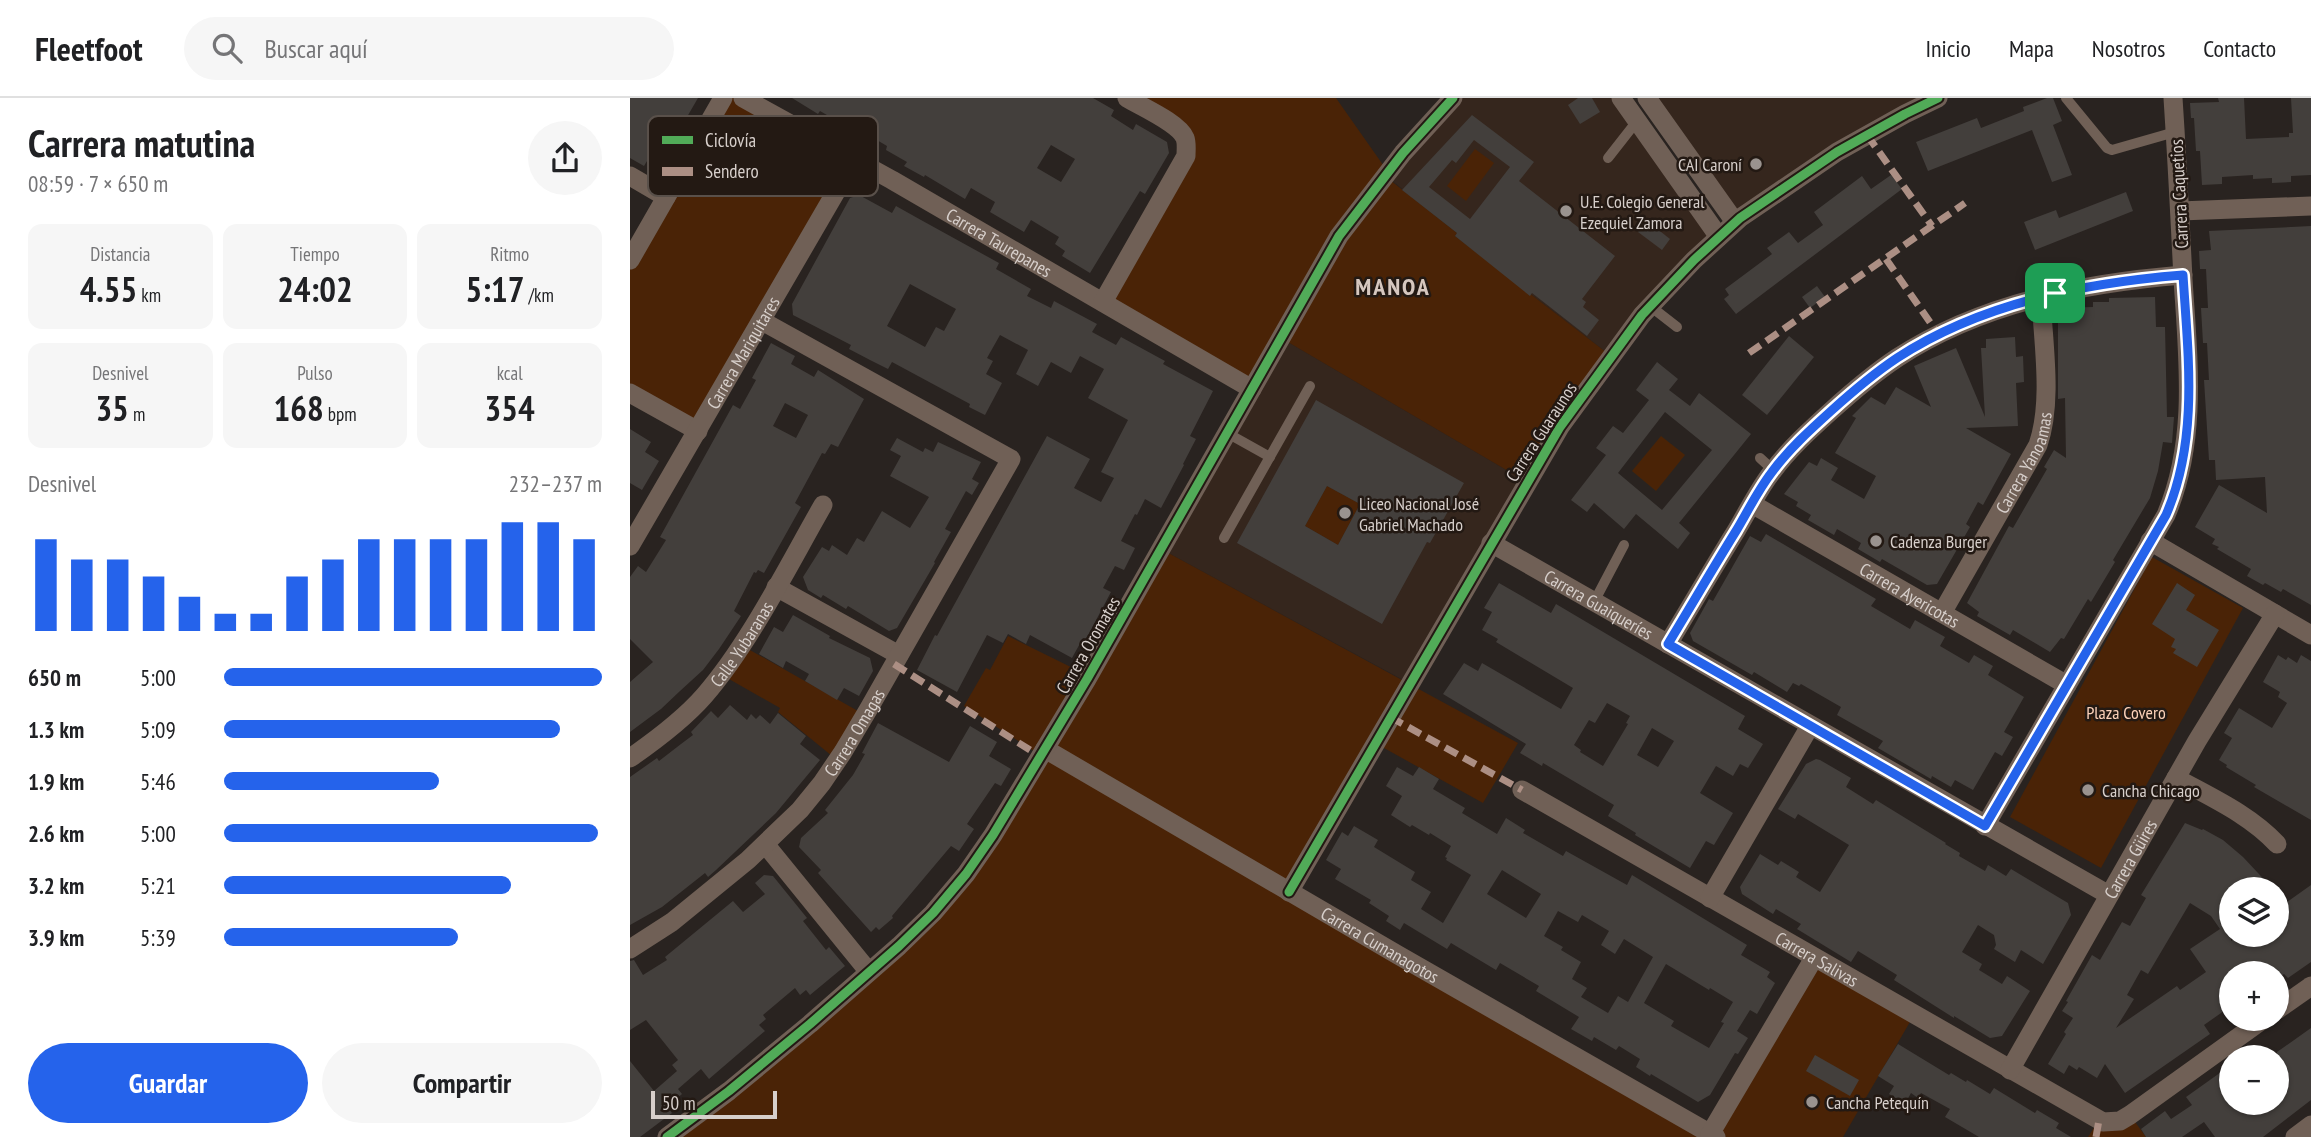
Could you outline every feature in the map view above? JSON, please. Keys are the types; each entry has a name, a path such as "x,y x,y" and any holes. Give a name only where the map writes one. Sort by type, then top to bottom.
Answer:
{"street":[{"path":"713,116 723,98"},
{"name":"Carrera Taurepanes","path":"743,98 776,116"},
{"path":"1103,302 1186,156 1185,138 1174,125 1127,98"},
{"name":"Carrera Oromates","path":"667,1137 729,1091 869,972 933,913 966,874 1045,749 1339,236 1403,153 1453,98"},
{"path":"1621,98 1719,237"},
{"path":"1647,98 1735,222"},
{"name":"Carrera Guaraunos","path":"1289,892 1560,427 1650,306 1735,222 1777,191 1838,152 1938,98"},
{"name":"Carrera Caquetios","path":"1985,826 2150,541 2173,498 2180,472 2187,428 2189,371 2173,98"},
{"name":"Carrera Taurepanes","path":"878,172 1252,389"},
{"path":"630,176 648,186"},
{"name":"Carrera Mariquitares","path":"630,546 834,196"},
{"path":"630,260 666,197"},
{"path":"2180,211 2311,206"},
{"path":"1668,644 1752,504 1766,464 1797,443 1854,390 1899,357 1970,320 2041,297 2126,281 2183,275"},
{"name":"Carrera Yanoamas","path":"1942,613 2038,445 2043,431 2045,400 2041,297"},
{"name":"Carrera Omagas","path":"630,949 672,922 765,844 800,810 844,752 1011,459 762,320"},
{"path":"630,393 698,431"},
{"name":"Carrera Ayericotas","path":"1752,504 2067,685"},
{"name":"Calle Yubaranas","path":"630,758 664,733 703,697 720,676 823,505"},
{"path":"2150,541 2311,635"},
{"name":"Carrera Guaiqueríes","path":"1491,543 2109,895"},
{"path":"776,587 899,655"},
{"name":"Carrera Güires","path":"2010,1070 2176,778 2275,614"},
{"path":"1710,898 1810,726"},
{"name":"Carrera Cumanagotos","path":"1045,749 1713,1135"},
{"path":"2176,778 2257,825 2277,844"},
{"name":"Carrera Salivas","path":"1522,790 2094,1118 2112,1123 2120,1121 2247,1031"},
{"path":"765,844 869,972"},
{"path":"1713,1135 1814,958"},
{"path":"2289,1002 2311,986"},
{"path":"2295,1137 2311,1125"}],"lane":[{"path":"2066,98 2107,148 2112,150 2175,132"},
{"path":"1608,158 1637,121"},
{"path":"1650,306 1677,327"},
{"path":"1224,538 1310,386"},
{"path":"1227,433 1270,457"},
{"path":"1594,602 1624,545"}],"shaded area":[{"name":"U.E. Colegio General Ezequiel Zamora","path":"1453,98 1621,98 1719,237 1611,356 1455,236 1457,233 1385,175"},
{"name":"CAI Caroní","path":"1647,98 1915,98 1919,106 1740,218"},
{"name":"Liceo Nacional José Gabriel Machado","path":"1281,338 1527,482 1409,683 1161,549"}],"green space":[{"path":"723,98 743,98 776,116 713,116"},
{"path":"1127,98 1336,98 1388,172 1385,176 1457,233 1455,236 1611,356 1527,482 1281,338 1252,389 1103,302 1187,147"},
{"path":"1475,149 1494,163 1466,201 1447,186"},
{"path":"667,196 834,196 698,431 630,393 630,260"},
{"path":"1661,436 1685,455 1656,491 1632,471"},
{"path":"1327,486 1360,504 1338,545 1305,526"},
{"path":"1161,549 1518,743 1483,803 1375,743 1289,891 1710,1134 1814,958 1914,1015 1843,1137 667,1137 729,1091 966,874"},
{"name":"Plaza Covero","path":"2152,557 2243,608 2101,868 2010,817"},
{"path":"1008,636 1087,675 1040,755 964,706 986,668 990,670"},
{"path":"741,645 865,715 837,760 778,712 780,708 722,675"},
{"path":"2130,1115 2146,1137 2088,1137 2099,1120"}],"building":[{"path":"630,98 698,98 688,116 648,116 648,159 644,166 630,158"},
{"path":"792,98 1093,98 1114,110 1111,116 1133,130 1136,124 1167,142 1169,153 1145,194 1140,191 1090,273 1062,256 1065,251 1055,244 1059,237 1031,220 1024,232 990,212 995,202 971,188 965,199 904,166 907,162 886,150 887,146 878,141 878,116 829,116 820,111 818,114","holes":["1051,145 1075,159 1061,182 1037,168"]},
{"path":"1578,98 1592,98 1600,112 1580,124 1568,105"},
{"path":"2053,98 2062,121 2053,125 2072,175 2052,182 2032,130 1928,171 1916,142 1977,118 1981,128 2024,111 2023,107"},
{"path":"2218,98 2244,98 2246,139 2289,137 2289,133 2293,133 2291,98 2311,98 2311,175 2291,176 2291,182 2272,183 2272,178 2253,179 2253,175 2222,177 2222,184 2202,185 2200,151 2196,151 2194,118 2191,118 2190,103 2219,102"},
{"path":"1472,115 1534,162 1519,181 1615,256 1582,299 1586,302 1583,307 1599,320 1587,336 1532,293 1530,296 1402,190","holes":["1474,140 1510,167 1470,219 1429,187 1452,160 1456,163"]},
{"path":"1891,175 1902,189 1736,314 1724,299 1729,295 1725,289 1772,254 1767,248 1789,232 1798,243 1823,225 1814,212 1862,176 1871,189"},
{"path":"2126,192 2133,211 2035,250 2024,222 2056,210 2059,218"},
{"path":"861,196 892,213 896,206 999,263 996,269 1031,289 1027,296 1051,308 1054,301 1097,324 1092,332 1116,345 1121,337 1213,391 1190,436 1196,439 1161,508 1145,499 1137,515 1135,514 1121,541 1135,548 1124,570 1115,566 1103,588 1111,592 1086,639 1083,638 1072,658 1030,635 1026,644 1008,634 1003,643 987,635 957,692 917,670 1047,436 1090,459 1074,488 1101,502 1114,478 1101,472 1128,420 1088,398 1104,369 1080,356 1071,373 1051,362 1038,386 1016,374 1028,350 1000,335 987,358 993,361 986,374 1002,383 985,415 969,407 970,404 892,362 888,369 849,349 851,345 793,315 792,304 850,198","holes":["910,284 956,309 944,331 936,327 925,347 887,326"]},
{"path":"1646,220 1670,239 1662,250 1638,232"},
{"path":"2311,226 2311,605 2283,589 2281,592 2247,576 2251,569 2217,549 2219,547 2212,544 2215,539 2195,527 2219,485 2267,513 2265,477 2216,480 2215,460 2209,460 2204,380 2209,380 2201,308 2208,308 2206,269 2200,269 2199,251 2211,250 2209,231"},
{"path":"1817,286 1825,297 1810,308 1802,297"},
{"path":"2155,297 2156,327 2165,327 2167,417 2174,417 2172,443 2163,442 2150,498 2113,560 2115,562 2091,602 2088,599 2064,639 2061,638 2050,652 2013,630 2010,635 1977,616 1979,612 1967,603 2009,526 2013,528 2047,469 2044,467 2054,450 2066,458 2065,398 2058,399 2058,308 2093,307 2093,302 2109,302 2109,298"},
{"path":"1789,336 1814,357 1767,415 1742,395"},
{"path":"2015,337 2016,357 2023,356 2024,382 2016,383 2018,426 1966,428 2011,454 1983,505 1978,502 1966,524 1970,527 1937,584 1927,585 1882,559 1880,562 1858,549 1861,543 1837,529 1834,535 1808,520 1811,515 1796,506 1798,502 1784,494 1809,462 1817,466 1821,458 1838,468 1831,480 1864,499 1876,476 1835,453 1856,418 1852,416 1871,397 1885,405 1896,387 1931,407 1914,366 1956,348 1985,417 1981,348 1986,348 1986,339"},
{"path":"771,343 795,356 791,364 814,377 818,370 864,399 838,447 831,444 825,454 822,453 795,503 801,507 764,573 758,570 754,572 734,611 741,616 719,649 703,670 661,709 630,732 630,682 653,662 630,639 630,577 638,566 646,572 666,540 660,537 733,405 740,409 756,380 752,378","holes":["785,403 808,415 796,438 773,426"]},
{"path":"1657,362 1678,379 1669,390 1690,406 1699,393 1751,434 1679,523 1690,533 1678,549 1636,514 1624,529 1594,503 1587,512 1571,500 1606,455 1596,448 1613,426 1623,433 1649,400 1636,390","holes":["1665,412 1712,450 1662,510 1618,473"]},
{"path":"1316,400 1464,483 1430,543 1427,542 1382,624 1237,543","holes":["1327,486 1360,504 1338,545 1305,526"]},
{"path":"630,429 651,442 645,452 659,461 642,490 630,483"},
{"path":"897,438 923,452 925,448 933,452 938,442 981,462 972,479 979,483 972,495 966,491 945,529 951,532 935,563 897,628 889,631 848,606 846,609 823,595 821,598 808,590 803,577 822,547 829,551 832,545 847,555 857,538 864,542 882,511 910,528 929,497 890,476 901,456 890,450"},
{"path":"1766,534 1876,599 1871,606 1910,629 1915,620 1945,637 1940,646 1969,663 1974,655 1993,666 1988,675 2024,697 2004,732 2013,737 2002,756 1995,752 1973,790 1955,780 1951,787 1932,776 1931,779 1878,748 1883,741 1837,715 1841,707 1801,684 1799,686 1793,683 1787,692 1693,641 1690,633 1709,599 1713,601 1750,536 1761,542"},
{"path":"1499,583 1551,613 1556,604 1745,716 1738,729 1763,744 1748,768 1740,764 1733,776 1716,766 1700,793 1733,813 1714,845 1706,841 1690,868 1608,816 1614,805 1543,763 1542,766 1520,753 1526,744 1443,694 1464,663 1478,671 1482,663 1561,709 1573,688 1496,642 1498,639 1482,630 1492,612 1484,608","holes":["1607,703 1630,716 1603,766 1580,752 1574,745 1589,720 1595,723","1652,728 1674,741 1658,767 1637,755"]},
{"path":"2177,583 2195,595 2186,610 2219,630 2197,667 2173,653 2176,649 2171,647 2175,639 2152,624"},
{"path":"793,615 830,636 829,638 870,658 873,671 859,696 844,688 837,700 805,681 809,674 786,661 783,668 759,654 774,627 783,632"},
{"path":"2278,655 2297,663 2301,655 2311,661 2311,820 2254,787 2256,785 2219,760 2232,738 2224,733 2239,708 2272,728 2287,703 2278,697 2280,692 2263,682"},
{"path":"730,705 747,720 751,714 756,719 760,715 770,724 778,713 806,736 800,744 820,760 776,813 708,877 705,873 662,907 630,925 630,777 657,758 659,761 693,735 691,732 711,711 718,718"},
{"path":"878,723 949,762 970,726 997,742 989,756 1011,769 1001,786 995,783 967,824 974,829 959,851 951,846 893,918 879,930 876,927 871,932 818,873 821,870 799,847 801,838 828,813 825,810 853,775"},
{"path":"1816,759 1851,778 1846,787 1873,804 1876,800 1946,843 1960,853 1959,856 1985,871 1988,865 2006,876 2011,869 2068,903 2071,915 2043,964 2021,950 2015,962 1994,949 1994,935 1978,925 1962,952 1982,964 1979,970 2002,984 2007,976 2030,991 2002,1036 1990,1038 1894,980 1897,975 1858,951 1851,962 1797,929 1801,924 1776,909 1773,914 1742,894 1740,887 1760,854 1778,865 1781,861 1799,872 1796,877 1820,892 1849,845 1798,814 1795,819 1778,809 1806,764"},
{"path":"1397,767 1413,776 1419,767 1439,779 1433,789 1465,808 1462,813 1497,834 1506,818 1525,830 1523,833 1563,856 1566,851 1627,885 1632,875 1747,945 1741,955 1770,972 1767,977 1775,983 1757,1014 1750,1010 1737,1031 1748,1038 1738,1054 1735,1053 1710,1095 1698,1102 1651,1074 1650,1076 1636,1067 1640,1059 1619,1046 1616,1050 1594,1037 1592,1041 1571,1029 1579,1017 1536,991 1539,986 1500,963 1496,970 1451,943 1447,949 1404,923 1400,930 1386,921 1389,916 1369,903 1371,900 1335,879 1341,869 1326,860 1342,832 1348,836 1354,826 1378,840 1374,847 1415,872 1411,880 1431,892 1421,909 1443,923 1471,875 1446,860 1451,846 1391,815 1402,796 1386,786","holes":["1502,870 1541,894 1526,918 1487,894","1558,911 1578,922 1582,915 1609,931 1601,945 1615,954 1624,939 1653,957 1628,1002 1618,996 1608,1013 1581,997 1587,988 1572,979 1581,962 1544,936","1666,964 1733,1002 1709,1048 1671,1026 1674,1021 1644,1003"]},
{"path":"2185,823 2223,840 2262,877 2219,877 2219,928 2211,916 2190,903 2148,974 2141,970 2127,995 2134,999 2116,1028 2177,986 2180,990 2206,972 2190,949 2219,930 2219,947 2289,947 2289,901 2311,885 2311,962 2289,977 2289,961 2219,961 2219,1014 2204,1025 2210,1034 2125,1093 2105,1064 2097,1078 2079,1067 2077,1070 2069,1065 2064,1074 2048,1064 2073,1018 2062,1011 2068,1002 2066,1001 2092,955 2100,960 2122,922 2130,926 2146,898 2141,895"},
{"path":"764,875 773,876 807,918 803,921 826,950 829,947 845,966 810,995 806,990 800,995 795,988 763,1015 766,1019 759,1025 765,1031 709,1079 701,1069 678,1089 682,1094 667,1107 672,1113 640,1137 630,1137 630,1061 654,1091 677,1071 672,1065 678,1060 646,1020 630,1030 630,961 634,960 643,975 667,960 665,957 733,901 743,912 765,894 755,883"},
{"path":"2311,1028 2311,1100 2263,1137 2215,1137 2204,1122 2182,1137 2146,1137 2141,1129 2165,1111 2171,1119 2192,1105 2186,1097 2219,1074 2219,1115 2289,1115 2287,1045"},
{"path":"1898,1044 1949,1075 1951,1073 1966,1082 1967,1080 1990,1094 1994,1088 2035,1113 2037,1110 2059,1123 2056,1128 2071,1137 1979,1137 1945,1117 1950,1109 1921,1093 1918,1098 1911,1093 1905,1104 1889,1094 1894,1086 1878,1076"},
{"path":"1815,1055 1859,1080 1850,1096 1806,1071"}],"marked path":[{"path":"1867,135 1932,226"},
{"path":"1749,353 1965,203"},
{"path":"1886,259 1939,335"},
{"path":"894,664 1041,757"},
{"path":"1390,717 1522,790"},
{"path":"2096,1137 2099,1120"}],"cycle path":[{"path":"667,1137 729,1091 899,946 933,913 966,874 993,835 1087,679 1339,236 1403,153 1453,98"},
{"path":"1289,892 1560,427 1642,315 1694,260 1740,218 1837,152 1938,98"}],"place":[{"name":"CAI Caroní","path":"1756,164"},
{"name":"U.E. Colegio General Ezequiel Zamora","path":"1566,211"},
{"name":"Liceo Nacional José Gabriel Machado","path":"1345,513"},
{"name":"Cadenza Burger","path":"1876,541"},
{"name":"Cancha Chicago","path":"2088,790"},
{"name":"Cancha Petequín","path":"1812,1102"}],"district":[{"name":"MANOA","path":"1393,286"}],"route":[{"path":"2183,275 2189,371 2184,452 2178,482 2166,515 1985,826 1668,644 1771,473 1797,443 1854,390 1920,344 1970,320 2055,293 2183,275"}]}
